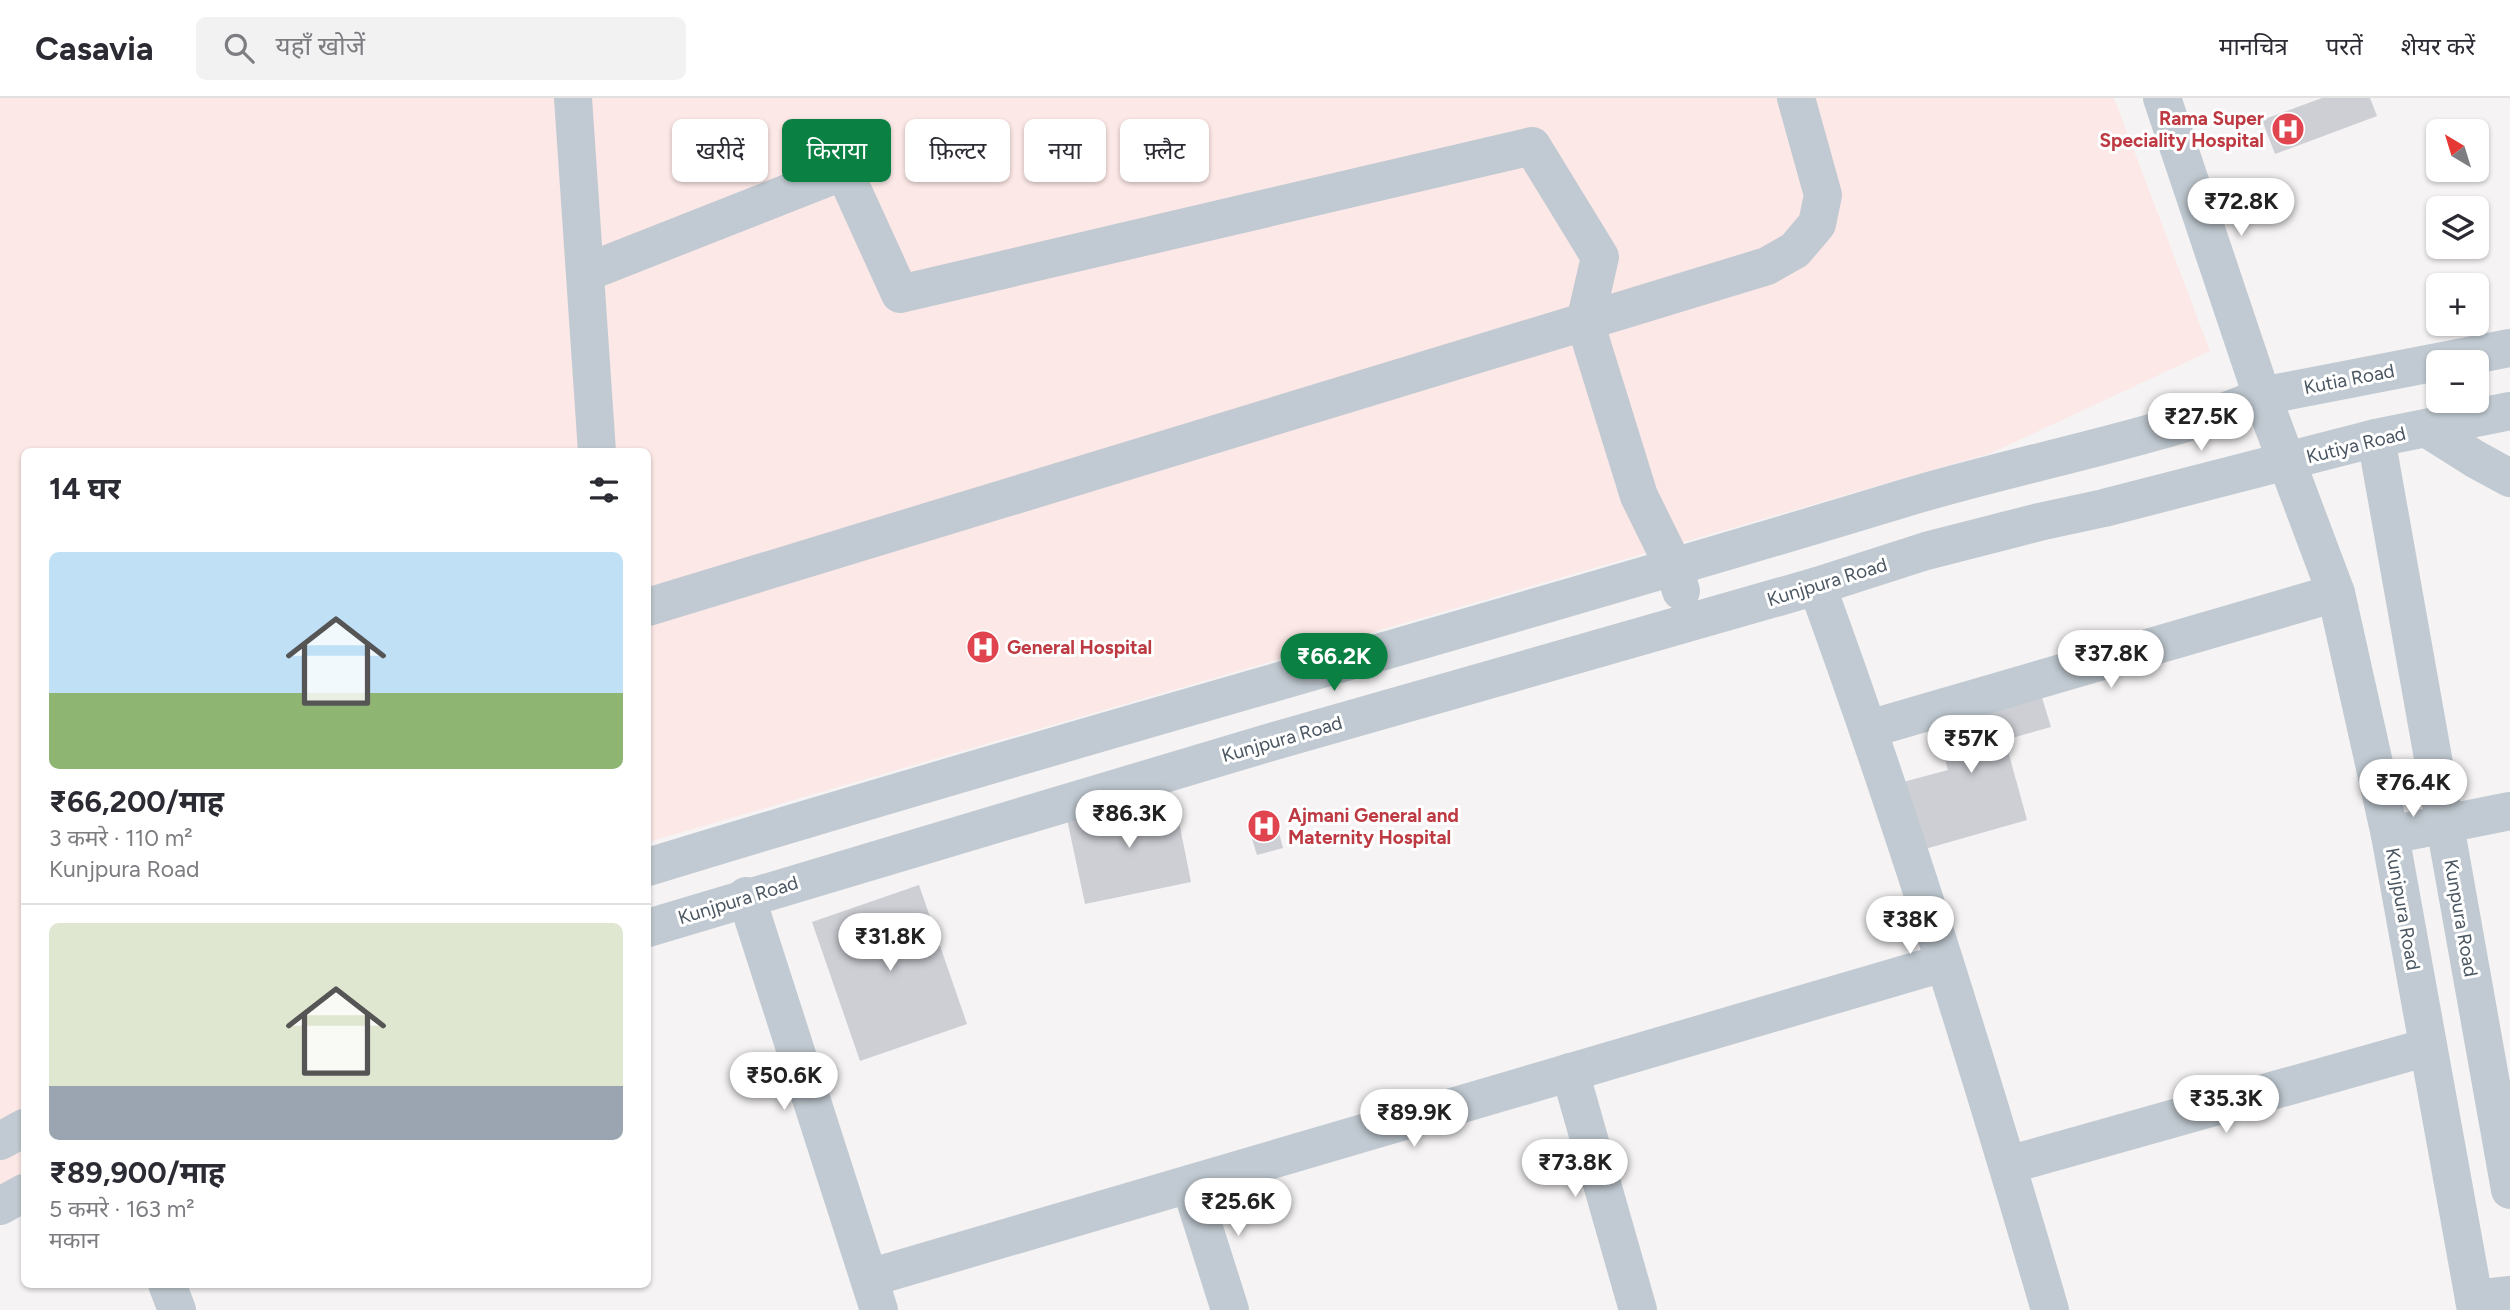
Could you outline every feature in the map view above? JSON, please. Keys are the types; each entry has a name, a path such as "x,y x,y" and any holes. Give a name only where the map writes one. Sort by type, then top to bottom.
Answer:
{"street":[{"path":"573,98 597,448"},
{"path":"651,606 1767,266 1795,250 1817,224 1823,195 1796,98"},
{"name":"Kunjpura Road","path":"2162,98 2262,396 2336,593 2390,835 2428,1047 2487,1301"},
{"path":"585,273 844,172 901,294 1532,146 1600,257 1585,322 1639,496 1674,567 1690,622"},
{"name":"Kutia Road","path":"1674,567 1910,496 2233,410 2262,396 2510,348"},
{"name":"Kutiya Road","path":"2039,522 2105,508 2376,438 2510,411"},
{"path":"2426,428 2510,478"},
{"name":"Kunpura Road","path":"2376,438 2510,1190"},
{"name":"Kunjpura Road","path":"651,927 746,896 1271,741 1817,586 1926,551 2039,522"},
{"path":"651,866 1255,687 1674,567"},
{"path":"1817,586 1869,729 2008,1165 2050,1310"},
{"path":"1869,729 2336,593"},
{"path":"2390,835 2510,811"},
{"path":"746,896 874,1294 1190,1184 1943,963"},
{"path":"2008,1165 2428,1047"},
{"path":"1570,1072 1631,1308"},
{"path":"0,1141 21,1130"},
{"path":"1190,1184 1230,1310"},
{"path":"0,1206 21,1195"},
{"path":"169,1288 177,1310"}],"shaded area":[{"name":"General Hospital","path":"0,98 2114,98 2210,351 1991,453 651,841 651,448 21,448 21,1207 0,1220"}],"building":[{"path":"2322,98 2370,98 2377,116 2275,154 2262,120"},
{"path":"2040,691 2051,727 2005,740 2027,820 1911,853 1892,785 1948,770 1934,721"},
{"path":"1174,797 1191,882 1085,904 1067,819"},
{"path":"1274,815 1283,848 1257,855 1247,823"},
{"path":"919,885 967,1024 860,1061 812,922"}],"place":[{"name":"Rama Super Speciality Hospital","path":"2288,129"},
{"name":"General Hospital","path":"983,647"},
{"name":"Ajmani General and Maternity Hospital","path":"1264,826"}]}
